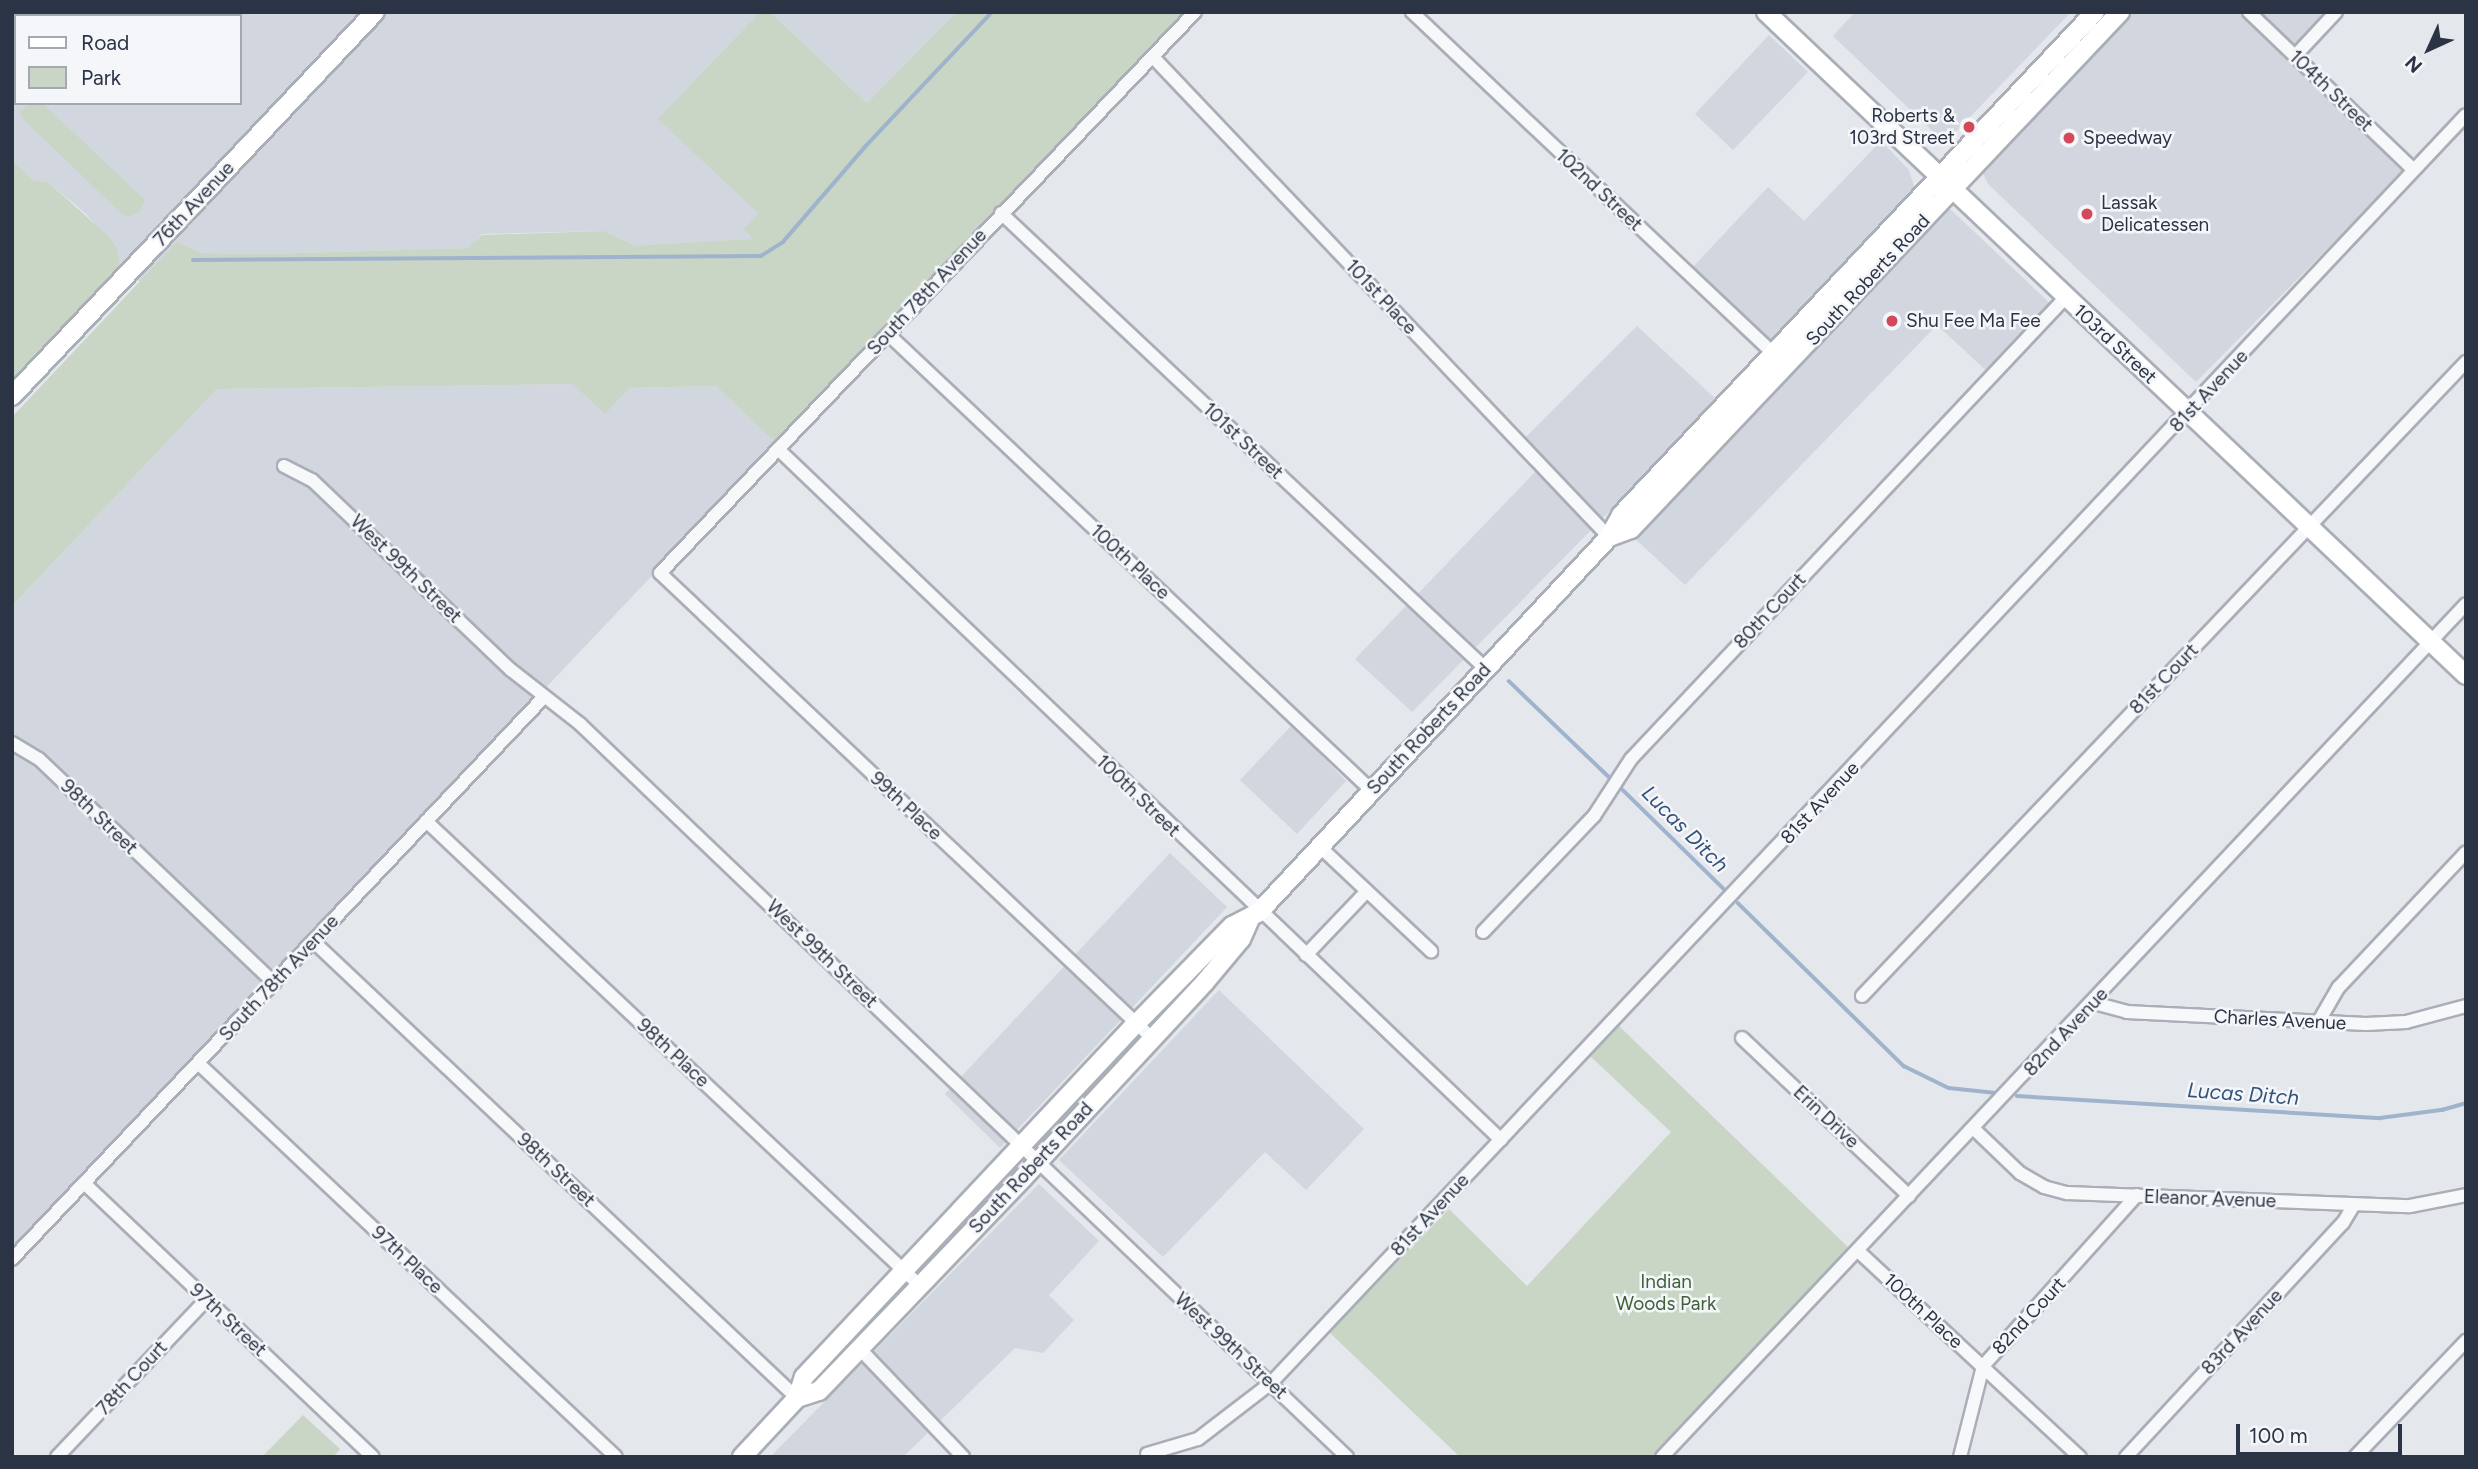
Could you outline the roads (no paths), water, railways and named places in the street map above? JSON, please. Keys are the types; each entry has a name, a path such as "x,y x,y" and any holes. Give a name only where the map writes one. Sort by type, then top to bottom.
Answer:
{"street":[{"name":"76th Avenue","path":"12,396 375,12"},
{"name":"South 78th Avenue","path":"660,573 1195,12"},
{"name":"102nd Street","path":"1412,12 1779,360"},
{"name":"103rd Street","path":"1766,12 2466,675"},
{"name":"South Roberts Road","path":"1779,360 1938,177 2095,12"},
{"name":"South Roberts Road","path":"797,1398 820,1391 1153,1039 1241,939 1254,916 1609,537 1620,514 1953,190 2119,12"},
{"name":"104th Street","path":"2249,12 2413,169"},
{"path":"2295,56 2336,12"},
{"name":"101st Place","path":"1153,57 1609,537"},
{"name":"81st Avenue","path":"1147,1454 1198,1439 1271,1383 2189,413 2466,115"},
{"name":"101st Street","path":"1001,213 1485,668"},
{"name":"80th Court","path":"1483,932 1605,803 1631,759 2066,297"},
{"name":"100th Place","path":"888,334 1371,790"},
{"name":"81st Court","path":"1862,996 2466,362"},
{"name":"100th Street","path":"778,449 1254,916 1306,956 1501,1140"},
{"name":"West 99th Street","path":"284,466 312,480 544,696 580,724 1347,1457"},
{"name":"99th Place","path":"660,573 1153,1039"},
{"name":"82nd Avenue","path":"1662,1457 2094,1003 2466,604"},
{"name":"South 78th Avenue","path":"12,1259 544,696"},
{"name":"98th Street","path":"12,743 39,759 274,983"},
{"name":"98th Place","path":"426,821 919,1285"},
{"path":"1319,846 1431,951"},
{"path":"2319,1021 2339,987 2466,852"},
{"path":"1306,956 1367,891"},
{"name":"South Roberts Road","path":"742,1457 797,1398 804,1377 1136,1024 1232,926 1254,916"},
{"name":"98th Street","path":"314,942 797,1398"},
{"name":"Charles Avenue","path":"2094,1003 2127,1012 2319,1021 2406,1022 2466,1006"},
{"name":"Erin Drive","path":"1742,1038 1909,1196"},
{"name":"97th Place","path":"198,1063 616,1457"},
{"name":"Eleanor Avenue","path":"1974,1129 2020,1173 2044,1187 2067,1193 2410,1206 2466,1195"},
{"name":"97th Street","path":"83,1183 373,1457"},
{"name":"82nd Court","path":"1960,1457 1983,1366 2137,1195"},
{"name":"83rd Avenue","path":"2126,1457 2343,1223 2354,1205"},
{"name":"100th Place","path":"1858,1251 2080,1457"},
{"name":"78th Court","path":"57,1457 206,1299"},
{"path":"2355,1457 2466,1340"},
{"path":"859,1348 963,1457"}],"waterway":[{"path":"193,260 761,256 783,242 864,148 992,12"},
{"name":"Lucas Ditch","path":"1509,681 1609,777"},
{"name":"Lucas Ditch","path":"1623,790 1725,890"},
{"name":"Lucas Ditch","path":"1738,903 1904,1066 1949,1088 1996,1093"},
{"name":"Lucas Ditch","path":"2017,1096 2380,1118 2442,1110 2466,1103"}],"place":[{"name":"Roberts & 103rd Street","path":"1969,127"},
{"name":"Speedway","path":"2069,138"},
{"name":"Lassak Delicatessen","path":"2087,214"},
{"name":"Shu Fee Ma Fee","path":"1892,321"}],"park label":[{"name":"Indian Woods Park","path":"1666,1293"}]}
